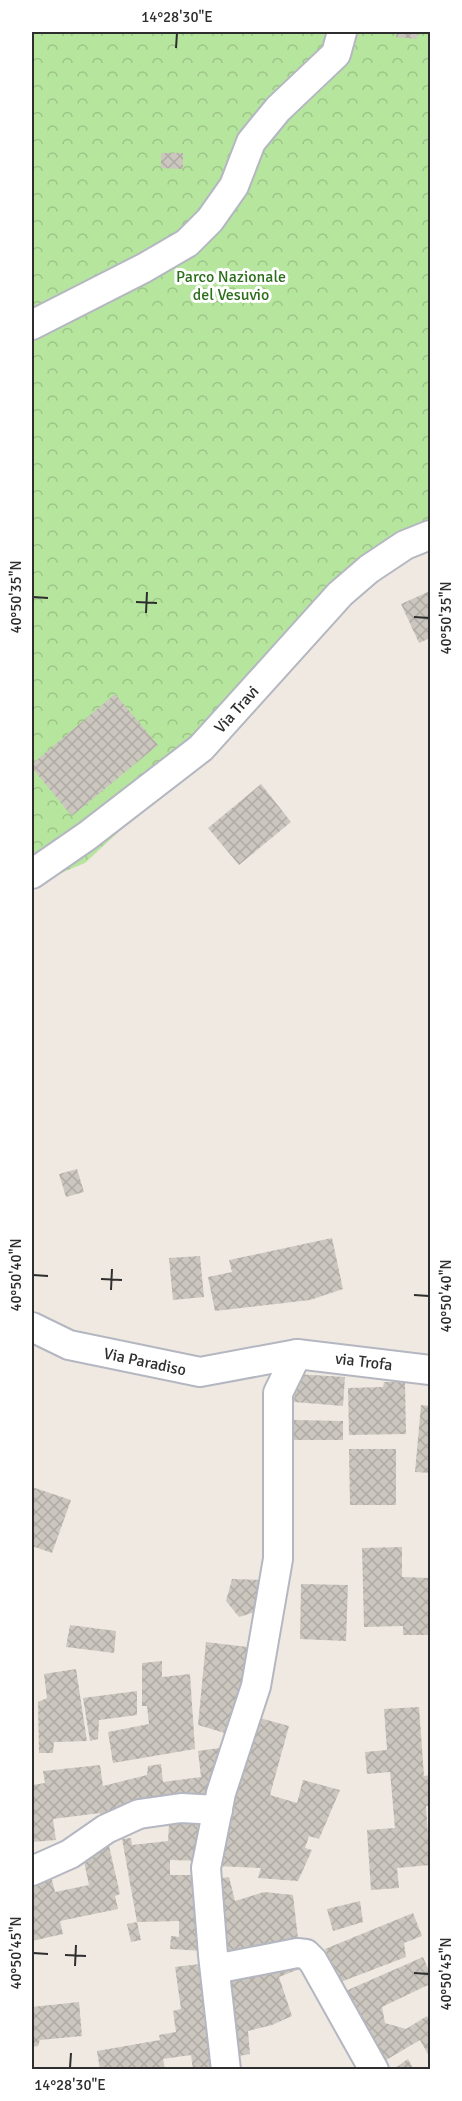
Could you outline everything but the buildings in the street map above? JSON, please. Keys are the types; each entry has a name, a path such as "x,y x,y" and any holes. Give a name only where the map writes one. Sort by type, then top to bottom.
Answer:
{"street":[{"path":"32,325 144,268 187,243 210,220 234,186 251,142 307,79 336,54 342,32"},
{"name":"Via Travi","path":"32,874 87,836 201,748 340,594 369,569 405,545 430,535"},
{"name":"Via Paradiso","path":"32,1327 69,1345 200,1372 297,1354"},
{"path":"226,2070 206,1868 218,1810 256,1686 278,1558 278,1393 297,1354"},
{"name":"via Trofa","path":"297,1354 430,1370"},
{"path":"32,1871 70,1854 106,1829 139,1814 181,1808 218,1810"},
{"path":"215,1969 297,1953 306,1954 313,1961 374,2070"}],"green space":[{"name":"Parco Nazionale del Vesuvio","path":"32,32 430,32 430,538 379,558 236,723 85,863 32,885"}]}
